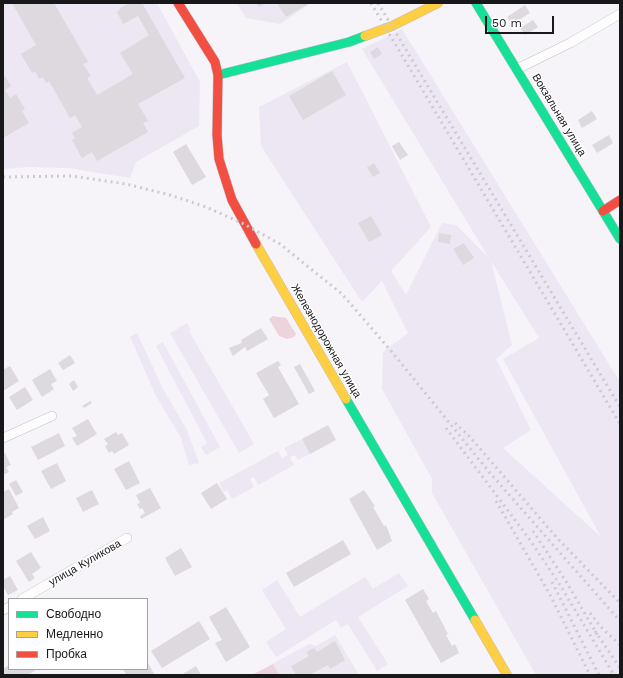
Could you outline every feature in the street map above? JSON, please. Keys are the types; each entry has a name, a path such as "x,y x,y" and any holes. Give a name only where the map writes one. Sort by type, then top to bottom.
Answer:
{"main road":[{"name":"Железнодорожная улица","path":"178,3 215,62 218,75 217,135 219,159 232,200 248,231 507,675"},
{"path":"218,75 243,70 349,42 392,26 438,3"},
{"name":"Вокзальная улица","path":"476,3 620,239"},
{"path":"603,211 620,200"}],"street":[{"path":"517,69 570,43 620,14"},
{"path":"3,438 52,416"},
{"name":"улица Куликова","path":"24,598 128,538"}],"shaded area":[{"path":"3,3 157,3 200,82 199,126 136,162 130,178 68,168 28,167 3,169"},
{"path":"237,3 311,3 280,24 246,18"},
{"path":"402,29 620,382 620,675 536,675 432,493 432,479 382,389 383,352 408,333 382,281 362,302 261,146 259,107 347,62 431,227 391,271 406,295 442,223 456,225 489,258 362,49","holes":["491,261 539,338 503,359 601,537 503,448 531,430 496,359 512,345"]},
{"path":"273,316 286,318 296,334 294,337 287,339 279,336 269,319"},
{"path":"187,323 191,330 189,331 254,444 239,453 170,333"},
{"path":"137,333 163,389 187,430 199,463 189,465 181,438 156,396 130,337"},
{"path":"163,342 220,447 206,455 201,447 207,443 156,346"},
{"path":"302,439 310,454 298,460 295,455 290,457 294,465 258,485 254,477 250,479 254,487 232,499 227,490 224,492 219,483 278,451 282,458 288,455 284,448"},
{"path":"399,573 408,586 358,617 388,664 377,671 348,624 341,628 336,620 276,657 266,642 286,629 262,590 277,580 300,617 365,577 373,589"},
{"path":"335,635 359,675 252,675 309,644 316,646"},
{"path":"273,664 279,675 252,675"}],"building":[{"path":"12,3 54,3 88,62 83,64 91,76 87,78 97,95 133,74 120,53 149,35 138,16 123,24 117,12 129,3 142,3 185,78 138,104 148,121 143,123 148,132 97,161 92,152 82,158 72,140 75,138 72,133 82,127 75,115 70,118 49,81 46,83 43,77 39,79 35,71 32,73 21,54 36,45"},
{"path":"256,3 265,3 259,7"},
{"path":"282,3 310,3 286,17 278,5"},
{"path":"525,5 530,13 512,24 507,17"},
{"path":"533,20 538,27 525,35 520,28"},
{"path":"378,47 382,54 374,59 370,52"},
{"path":"332,71 346,95 303,120 289,96"},
{"path":"5,76 11,86 5,90 10,98 16,94 25,109 22,111 29,123 3,138 3,77"},
{"path":"592,111 597,119 582,128 578,120"},
{"path":"609,135 613,143 597,153 592,145"},
{"path":"399,142 408,155 400,160 392,146"},
{"path":"186,144 206,177 192,185 173,152"},
{"path":"374,163 380,173 373,177 367,167"},
{"path":"371,216 382,235 369,242 358,223"},
{"path":"439,233 451,235 450,244 438,242"},
{"path":"464,243 474,258 463,265 453,249"},
{"path":"261,328 268,339 247,351 245,347 233,356 229,348 242,343 241,340"},
{"path":"70,355 75,363 63,370 58,363"},
{"path":"278,361 281,365 278,367 299,404 274,418 263,399 269,395 256,373"},
{"path":"300,364 315,391 309,394 294,367"},
{"path":"10,366 19,381 3,391 3,370"},
{"path":"50,369 57,381 51,384 54,389 42,397 32,380"},
{"path":"74,380 78,387 73,391 69,384"},
{"path":"25,387 33,400 17,410 9,397"},
{"path":"90,401 92,403 84,408 82,406"},
{"path":"88,419 97,434 77,446 72,438 77,436 72,428"},
{"path":"328,425 336,440 310,454 302,439"},
{"path":"116,432 118,435 122,433 129,445 114,454 112,451 109,453 105,446 108,444 104,439"},
{"path":"59,433 65,446 38,460 31,447"},
{"path":"5,453 11,465 6,467 9,472 3,475 3,454"},
{"path":"129,461 140,483 126,490 114,469"},
{"path":"57,463 66,481 51,489 41,471"},
{"path":"16,480 23,492 16,496 9,484"},
{"path":"217,483 227,499 211,509 201,493"},
{"path":"150,488 161,508 141,519 140,516 145,513 137,504 140,503 136,495"},
{"path":"9,489 19,508 3,520 3,492"},
{"path":"92,490 99,504 83,512 76,498"},
{"path":"364,490 375,506 373,507 384,526 386,525 392,541 377,550 349,499"},
{"path":"43,517 50,531 35,539 27,526"},
{"path":"343,540 351,554 294,587 286,573"},
{"path":"181,548 192,567 175,576 165,558"},
{"path":"31,552 41,568 32,574 35,578 29,582 16,561"},
{"path":"10,576 18,590 8,595 3,586 3,580"},
{"path":"423,589 429,599 426,601 433,613 436,611 448,634 446,635 452,646 455,644 459,653 441,663 405,600"},
{"path":"226,607 250,647 226,662 215,643 222,640 209,617"},
{"path":"199,621 210,639 162,668 151,651"},
{"path":"335,641 345,660 330,669 328,665 309,675 296,675 291,666 309,656 306,652 314,648 317,652"},
{"path":"148,663 154,674 151,675 126,675 124,670 148,670"},
{"path":"8,666 8,670 36,670 27,675 3,675 3,669"},
{"path":"196,666 201,675 181,675"}],"railway":[{"path":"371,3 620,424"},
{"path":"378,3 620,407"},
{"path":"3,177 72,176 126,184 170,195 206,207 244,224 280,244 342,294 392,352 490,473 620,621"},
{"path":"455,423 470,437 557,538 620,603"},
{"path":"446,428 530,540 560,585 614,675"},
{"path":"496,501 549,593 590,675"},
{"path":"533,531 567,583 598,636"},
{"path":"552,582 599,675"},
{"path":"590,613 600,626 620,645"},
{"path":"595,631 620,668"}],"traffic: fast":[{"path":"476,3 620,239"},
{"path":"218,75 349,42 365,36"},
{"path":"346,399 475,620"}],"traffic: slow":[{"path":"365,36 392,26 438,3"},
{"path":"256,244 346,399"},
{"path":"475,620 507,675"}],"traffic: jam":[{"path":"178,3 215,62 218,75 217,135 219,159 232,200 256,244"},
{"path":"603,211 620,200"}]}
